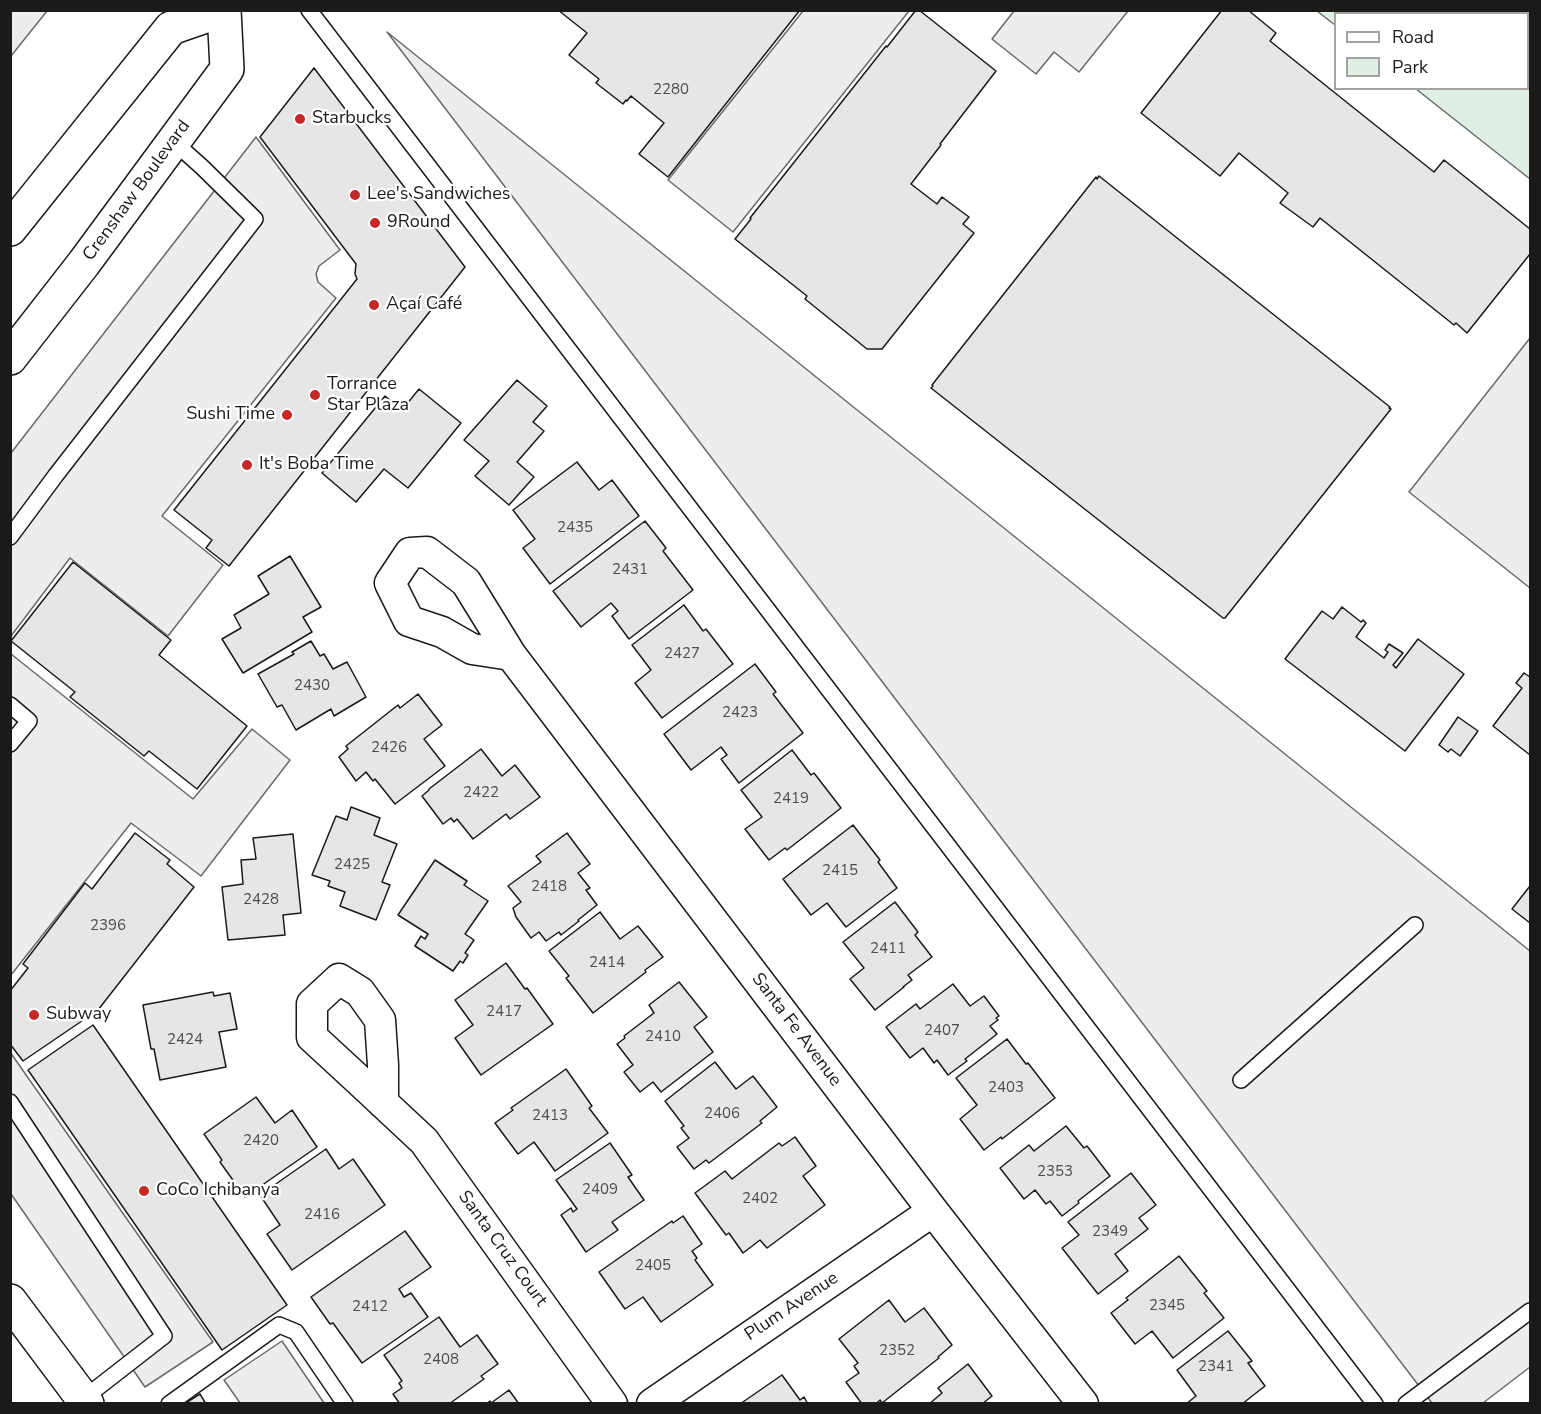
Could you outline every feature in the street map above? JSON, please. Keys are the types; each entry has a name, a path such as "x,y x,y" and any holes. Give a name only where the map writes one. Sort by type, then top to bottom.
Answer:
{"main road":[{"name":"Crenshaw Boulevard","path":"10,229 171,28 224,10 226,69 84,263 10,358"},
{"path":"10,1301 85,1401"}],"street":[{"name":"Santa Fe Avenue","path":"511,655 933,1211 1083,1404"},
{"name":"Santa Cruz Court","path":"383,1103 424,1141 612,1404"},
{"name":"Plum Avenue","path":"652,1404 933,1211"}],"lane":[{"path":"309,10 1375,1404"},
{"path":"10,537 255,219 174,141"},
{"path":"10,705 29,721 10,744"},
{"path":"1241,1080 1415,925"},
{"path":"10,1102 164,1336 85,1401"},
{"path":"1406,1404 1530,1311"},
{"path":"169,1404 279,1325 296,1332 345,1404"}],"green space":[{"path":"1317,11 1530,11 1530,179 1417,90 1529,90 1529,12 1334,12 1334,24"}],"shaded area":[{"path":"10,11 47,11 11,56"},
{"path":"803,11 909,11 733,232 668,180"},
{"path":"1014,11 1128,11 1079,72 1054,52 1036,74 992,39"},
{"path":"387,32 1530,951 1530,1367 1483,1403 1432,1403"},
{"path":"256,137 340,250 319,266 316,274 318,282 336,298 162,516 223,565 168,636 70,558 11,636 11,453"},
{"path":"1530,338 1530,588 1409,492"},
{"path":"11,654 193,799 252,729 290,760 201,876 131,823 11,975"},
{"path":"10,1052 213,1342 145,1387 11,1194"},
{"path":"282,1341 324,1403 240,1403 224,1380"}],"building":[{"path":"558,10 800,10 668,177 639,154 664,123 631,96 623,104 596,83 599,79 569,55 587,33"},
{"path":"916,10 919,10 996,71 911,184 937,204 942,197 969,217 963,224 974,233 882,349 867,349 805,299 807,296 735,239"},
{"path":"1222,10 1248,10 1276,33 1270,41 1434,172 1444,160 1530,229 1530,254 1467,333 1320,218 1313,227 1280,203 1288,193 1239,153 1220,176 1141,113"},
{"name":"Torrance Star Plaza","path":"314,68 465,267 229,566 206,548 212,540 174,510 357,279 356,264 260,137"},
{"path":"1099,176 1391,409 1225,618 931,388"},
{"path":"517,380 547,406 533,422 544,431 517,462 534,477 509,505 475,476 489,461 464,440"},
{"path":"419,389 461,423 408,488 384,469 356,502 322,473 385,396 402,410"},
{"path":"577,462 599,490 612,480 639,516 550,584 523,548 535,539 513,510"},
{"path":"645,521 666,548 663,551 693,590 629,639 612,616 618,611 611,603 581,627 553,591"},
{"path":"290,556 321,607 303,617 312,632 243,673 222,639 241,628 234,615 269,594 258,576"},
{"path":"73,562 171,640 159,655 247,726 197,789 149,751 144,756 70,697 75,692 11,641"},
{"path":"684,605 703,631 706,629 733,664 662,718 635,683 651,670 632,645"},
{"path":"1342,607 1361,622 1363,620 1366,623 1356,637 1384,658 1389,644 1403,653 1393,665 1396,668 1418,639 1464,674 1405,751 1285,659 1322,611 1333,619"},
{"path":"311,641 320,656 324,654 333,669 347,662 366,697 334,716 331,709 296,730 282,705 277,707 258,674 294,654 292,652"},
{"path":"755,664 776,692 773,694 803,733 739,783 721,759 727,755 721,747 691,770 664,734"},
{"path":"1524,673 1530,677 1530,755 1493,726 1522,688 1516,683"},
{"path":"418,694 442,725 424,739 445,766 395,804 375,779 373,781 366,772 356,781 339,757 348,749 346,746 398,705 400,708"},
{"path":"1458,717 1478,731 1460,756 1451,749 1448,752 1439,745"},
{"path":"481,749 502,776 515,765 540,797 510,819 506,814 473,839 457,819 454,822 451,818 443,824 422,796"},
{"path":"792,750 811,775 814,773 841,808 787,850 785,848 769,860 745,829 762,817 741,790"},
{"path":"351,807 380,818 374,835 397,844 382,882 390,885 376,920 340,906 345,892 328,886 330,881 312,875 336,816 347,820"},
{"path":"853,825 880,860 878,862 897,888 846,927 827,903 811,915 783,879"},
{"path":"135,833 170,860 167,864 194,887 98,1010 23,1061 10,1044 10,991 28,968 23,964 85,883 92,889"},
{"path":"567,833 590,864 578,873 590,888 586,890 597,905 561,935 559,932 546,941 539,932 531,938 516,917 513,908 521,902 508,886 541,862 536,856"},
{"path":"293,834 301,913 283,915 285,935 228,940 222,887 243,884 241,860 256,859 253,838"},
{"path":"435,860 467,881 464,885 488,901 465,934 474,940 465,953 468,955 463,963 460,961 453,971 415,946 421,936 425,939 428,934 398,915"},
{"path":"1530,886 1530,923 1512,909"},
{"path":"895,902 918,932 915,935 932,957 908,975 912,980 875,1010 850,979 864,968 843,942"},
{"path":"600,912 620,939 638,926 663,957 593,1013 566,978 569,976 549,951"},
{"path":"506,963 553,1024 481,1075 455,1038 473,1025 455,1000"},
{"path":"679,982 707,1017 694,1027 713,1052 661,1092 653,1082 640,1092 624,1072 633,1065 617,1044 654,1013 649,1005"},
{"path":"953,984 970,1006 984,996 999,1016 996,1018 998,1020 990,1026 997,1034 948,1075 937,1060 934,1063 923,1048 910,1058 886,1027 916,1004 920,1009"},
{"path":"213,992 214,996 230,993 237,1029 219,1032 226,1067 160,1080 154,1049 151,1049 143,1005"},
{"path":"93,1025 287,1305 222,1350 28,1070"},
{"path":"1007,1039 1055,1098 984,1150 960,1119 977,1105 956,1078"},
{"path":"715,1062 736,1089 753,1076 777,1107 760,1121 762,1123 709,1163 706,1160 694,1169 677,1147 689,1138 681,1128 684,1126 665,1101"},
{"path":"566,1069 592,1106 589,1108 608,1133 555,1171 534,1142 518,1154 495,1123 513,1110 511,1108"},
{"path":"256,1097 275,1123 292,1110 317,1147 245,1197 220,1162 222,1160 204,1134"},
{"path":"1066,1126 1084,1148 1087,1146 1110,1176 1062,1216 1050,1201 1046,1204 1035,1190 1024,1199 1000,1168 1029,1145 1034,1151"},
{"path":"795,1137 816,1166 803,1176 825,1205 767,1248 760,1240 743,1253 729,1233 726,1235 695,1193 725,1171 732,1179 779,1143 782,1146"},
{"path":"610,1143 632,1175 628,1177 644,1200 612,1222 618,1230 586,1252 561,1215 571,1208 573,1212 577,1209 556,1180"},
{"path":"326,1149 339,1169 353,1159 385,1205 292,1270 267,1234 280,1225 260,1195"},
{"path":"1131,1173 1156,1205 1139,1218 1148,1229 1115,1254 1128,1271 1098,1294 1062,1248 1079,1235 1068,1222"},
{"path":"683,1216 702,1244 692,1251 697,1258 695,1260 713,1285 661,1322 643,1297 625,1309 599,1272 672,1221 673,1223"},
{"path":"405,1231 431,1267 399,1289 404,1297 411,1293 428,1317 362,1363 311,1297"},
{"path":"1179,1256 1207,1291 1204,1293 1224,1318 1173,1358 1152,1331 1135,1344 1111,1313 1128,1300 1126,1298"},
{"path":"889,1300 905,1322 924,1308 952,1345 882,1403 880,1400 876,1404 862,1404 846,1382 859,1373 854,1366 858,1363 839,1339"},
{"path":"439,1317 460,1347 477,1335 498,1364 481,1376 484,1379 449,1404 400,1404 393,1394 402,1388 399,1383 402,1381 384,1355"},
{"path":"1228,1331 1252,1361 1248,1363 1265,1386 1242,1404 1186,1404 1196,1396 1177,1370"},
{"path":"968,1364 992,1396 982,1404 929,1404 942,1393 938,1388"},
{"path":"782,1375 800,1400 804,1397 808,1404 740,1404"},
{"path":"509,1390 519,1404 486,1404 490,1401 491,1403"},
{"path":"200,1394 206,1404 184,1404"}],"place":[{"name":"Starbucks","path":"300,119"},
{"name":"Lee's Sandwiches","path":"355,195"},
{"name":"9Round","path":"375,223"},
{"name":"Açaí Café","path":"374,305"},
{"name":"Torrance Star Plaza","path":"315,395"},
{"name":"Sushi Time","path":"287,415"},
{"name":"It's Boba Time","path":"247,465"},
{"name":"Subway","path":"34,1015"},
{"name":"CoCo Ichibanya","path":"144,1191"}]}
